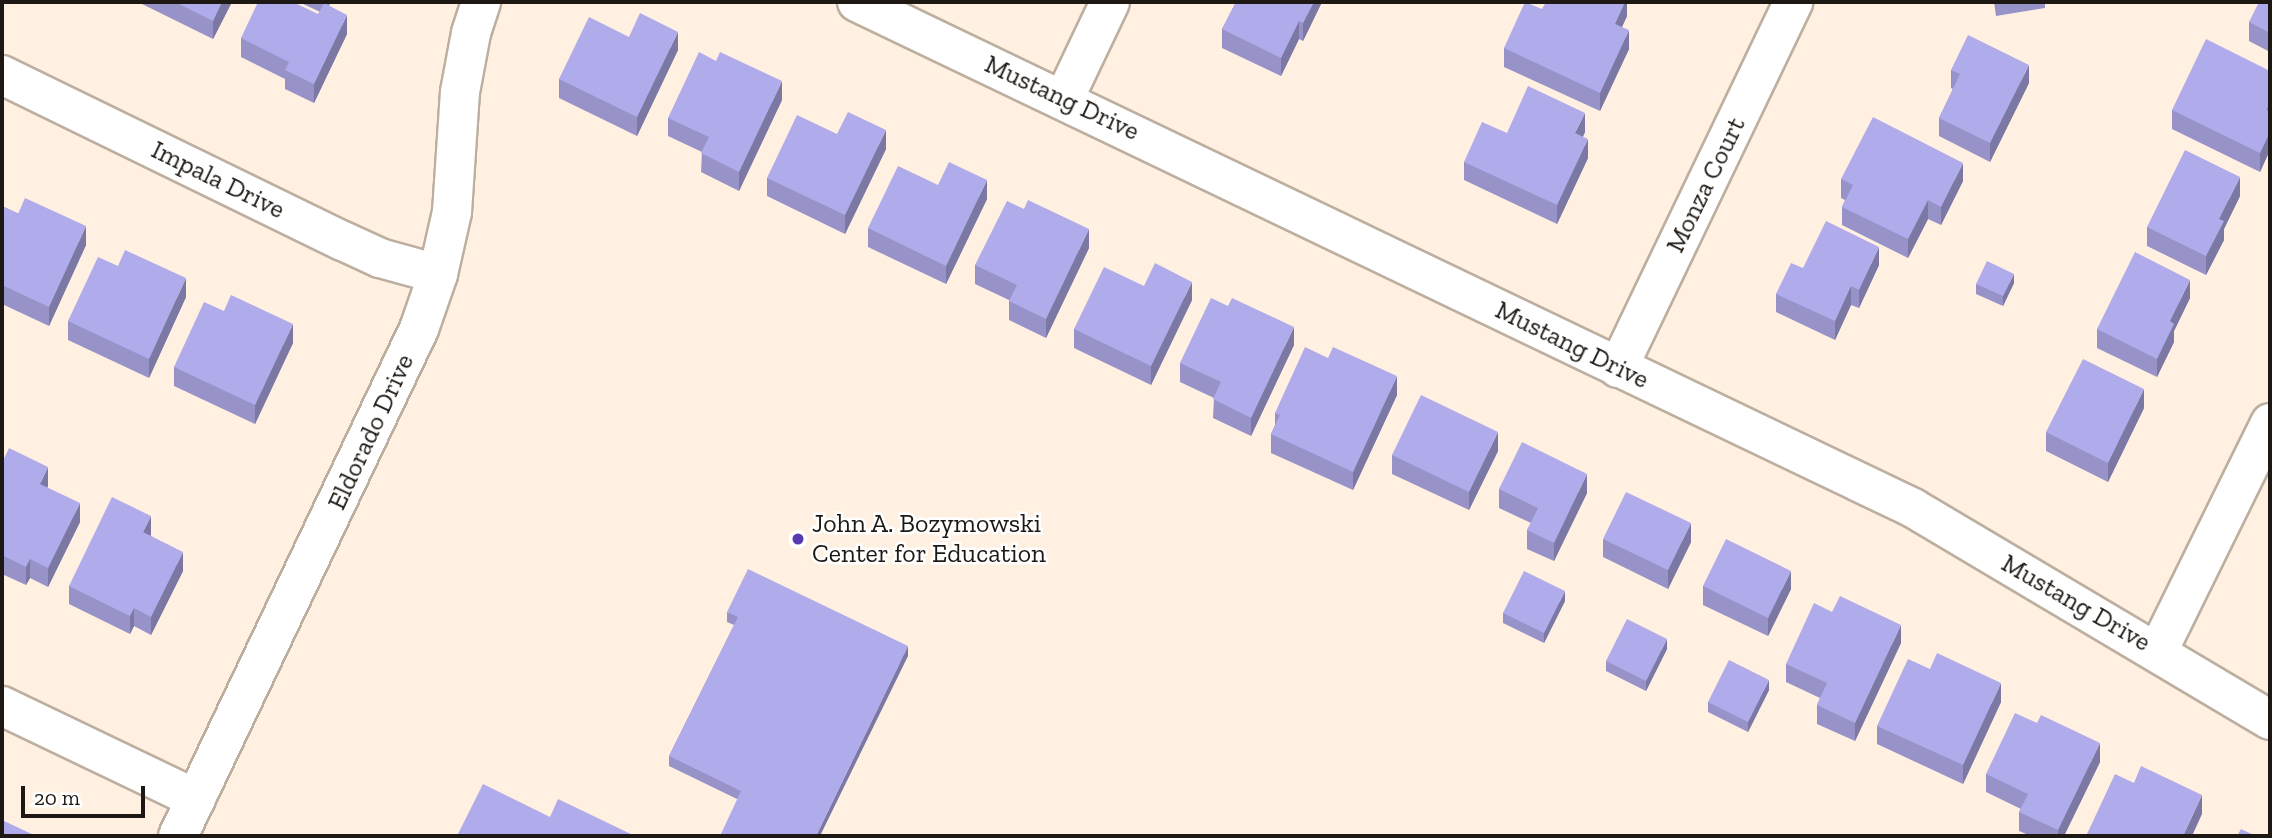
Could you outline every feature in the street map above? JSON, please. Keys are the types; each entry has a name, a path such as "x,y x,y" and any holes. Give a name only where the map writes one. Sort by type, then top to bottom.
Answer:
{"street":[{"name":"Eldorado Drive","path":"178,836 407,356 438,274 452,212 460,92 471,33 481,2"},
{"name":"Mustang Drive","path":"857,2 1913,508 2158,651 2270,720"},
{"path":"1064,99 1110,2"},
{"name":"Monza Court","path":"1618,368 1793,2"},
{"name":"Impala Drive","path":"2,75 343,241 393,263 438,274"},
{"path":"2158,651 2270,423"},
{"path":"2,706 196,799"}],"building":[{"path":"175,2 222,2 213,21"},
{"path":"258,2 293,2 318,14 324,3 347,15 314,84 285,70 289,62 241,38"},
{"path":"1236,2 1314,2 1303,23 1299,21 1281,58 1222,29"},
{"path":"1525,2 1542,9 1546,2 1625,2 1615,24 1629,30 1600,93 1504,48"},
{"path":"2259,2 2270,2 2270,33 2249,22"},
{"path":"640,13 678,32 637,117 559,79 589,17 629,37"},
{"path":"1968,35 2029,65 1990,143 1939,118 1960,74 1951,70"},
{"path":"2206,39 2270,71 2270,102 2266,110 2270,112 2270,132 2260,153 2172,110"},
{"path":"699,52 716,61 720,52 782,81 739,172 701,153 709,137 668,118"},
{"path":"1528,86 1585,113 1575,133 1588,139 1557,205 1464,162 1482,122 1507,133"},
{"path":"848,112 886,130 845,215 767,178 797,115 837,134"},
{"path":"1873,117 1963,163 1941,207 1928,200 1908,239 1842,207 1853,185 1841,179"},
{"path":"2185,150 2240,177 2219,219 2224,221 2206,256 2147,227"},
{"path":"949,162 987,180 946,266 868,228 898,166 938,185"},
{"path":"25,198 86,226 49,307 2,285 2,206 18,214"},
{"path":"1028,200 1089,229 1046,319 1009,301 1017,285 975,265 1007,201 1024,209"},
{"path":"1826,221 1879,247 1859,290 1851,286 1835,321 1776,294 1791,263 1803,268"},
{"path":"125,250 186,278 149,359 68,321 98,257 118,266"},
{"path":"2135,252 2190,280 2170,321 2174,324 2157,359 2097,329"},
{"path":"1987,261 2014,274 2003,296 1976,284"},
{"path":"1155,263 1192,282 1151,366 1074,329 1104,267 1144,286"},
{"path":"231,295 293,324 255,405 174,367 204,302 224,311"},
{"path":"1211,298 1228,306 1232,298 1294,327 1251,418 1213,399 1221,382 1180,363"},
{"path":"1305,347 1328,358 1333,347 1397,376 1353,472 1271,434 1280,415 1275,413"},
{"path":"2083,359 2144,389 2108,463 2046,432"},
{"path":"1421,395 1498,432 1469,492 1392,455"},
{"path":"1522,442 1587,474 1554,543 1527,530 1538,508 1499,489"},
{"path":"9,448 48,467 40,484 80,503 48,568 30,559 26,567 2,555 2,463"},
{"path":"1626,492 1691,523 1668,570 1603,539"},
{"path":"112,497 151,516 143,532 183,552 151,617 134,608 130,616 69,586"},
{"path":"1726,539 1791,571 1768,618 1703,586"},
{"name":"John A. Bozymowski Center for Education","path":"748,569 908,646 816,836 720,836 741,791 669,756 738,617 727,612"},
{"path":"1524,571 1565,591 1544,633 1503,613"},
{"path":"1840,596 1901,625 1855,723 1817,705 1827,683 1786,664 1814,603 1832,612"},
{"path":"1627,619 1667,639 1646,681 1606,661"},
{"path":"1937,653 2001,683 1963,765 1877,726 1908,659 1930,669"},
{"path":"1729,660 1769,680 1748,722 1708,702"},
{"path":"2015,713 2037,723 2041,715 2100,743 2058,830 2019,812 2028,794 1986,774"},
{"path":"2141,766 2202,795 2183,836 2087,834 2115,774 2134,783"},
{"path":"483,784 550,817 558,799 635,836 457,836"},
{"path":"2,820 36,836 2,836"},
{"path":"2241,829 2256,836 2237,836"}],"place":[{"name":"John A. Bozymowski Center for Education","path":"798,539"}]}
